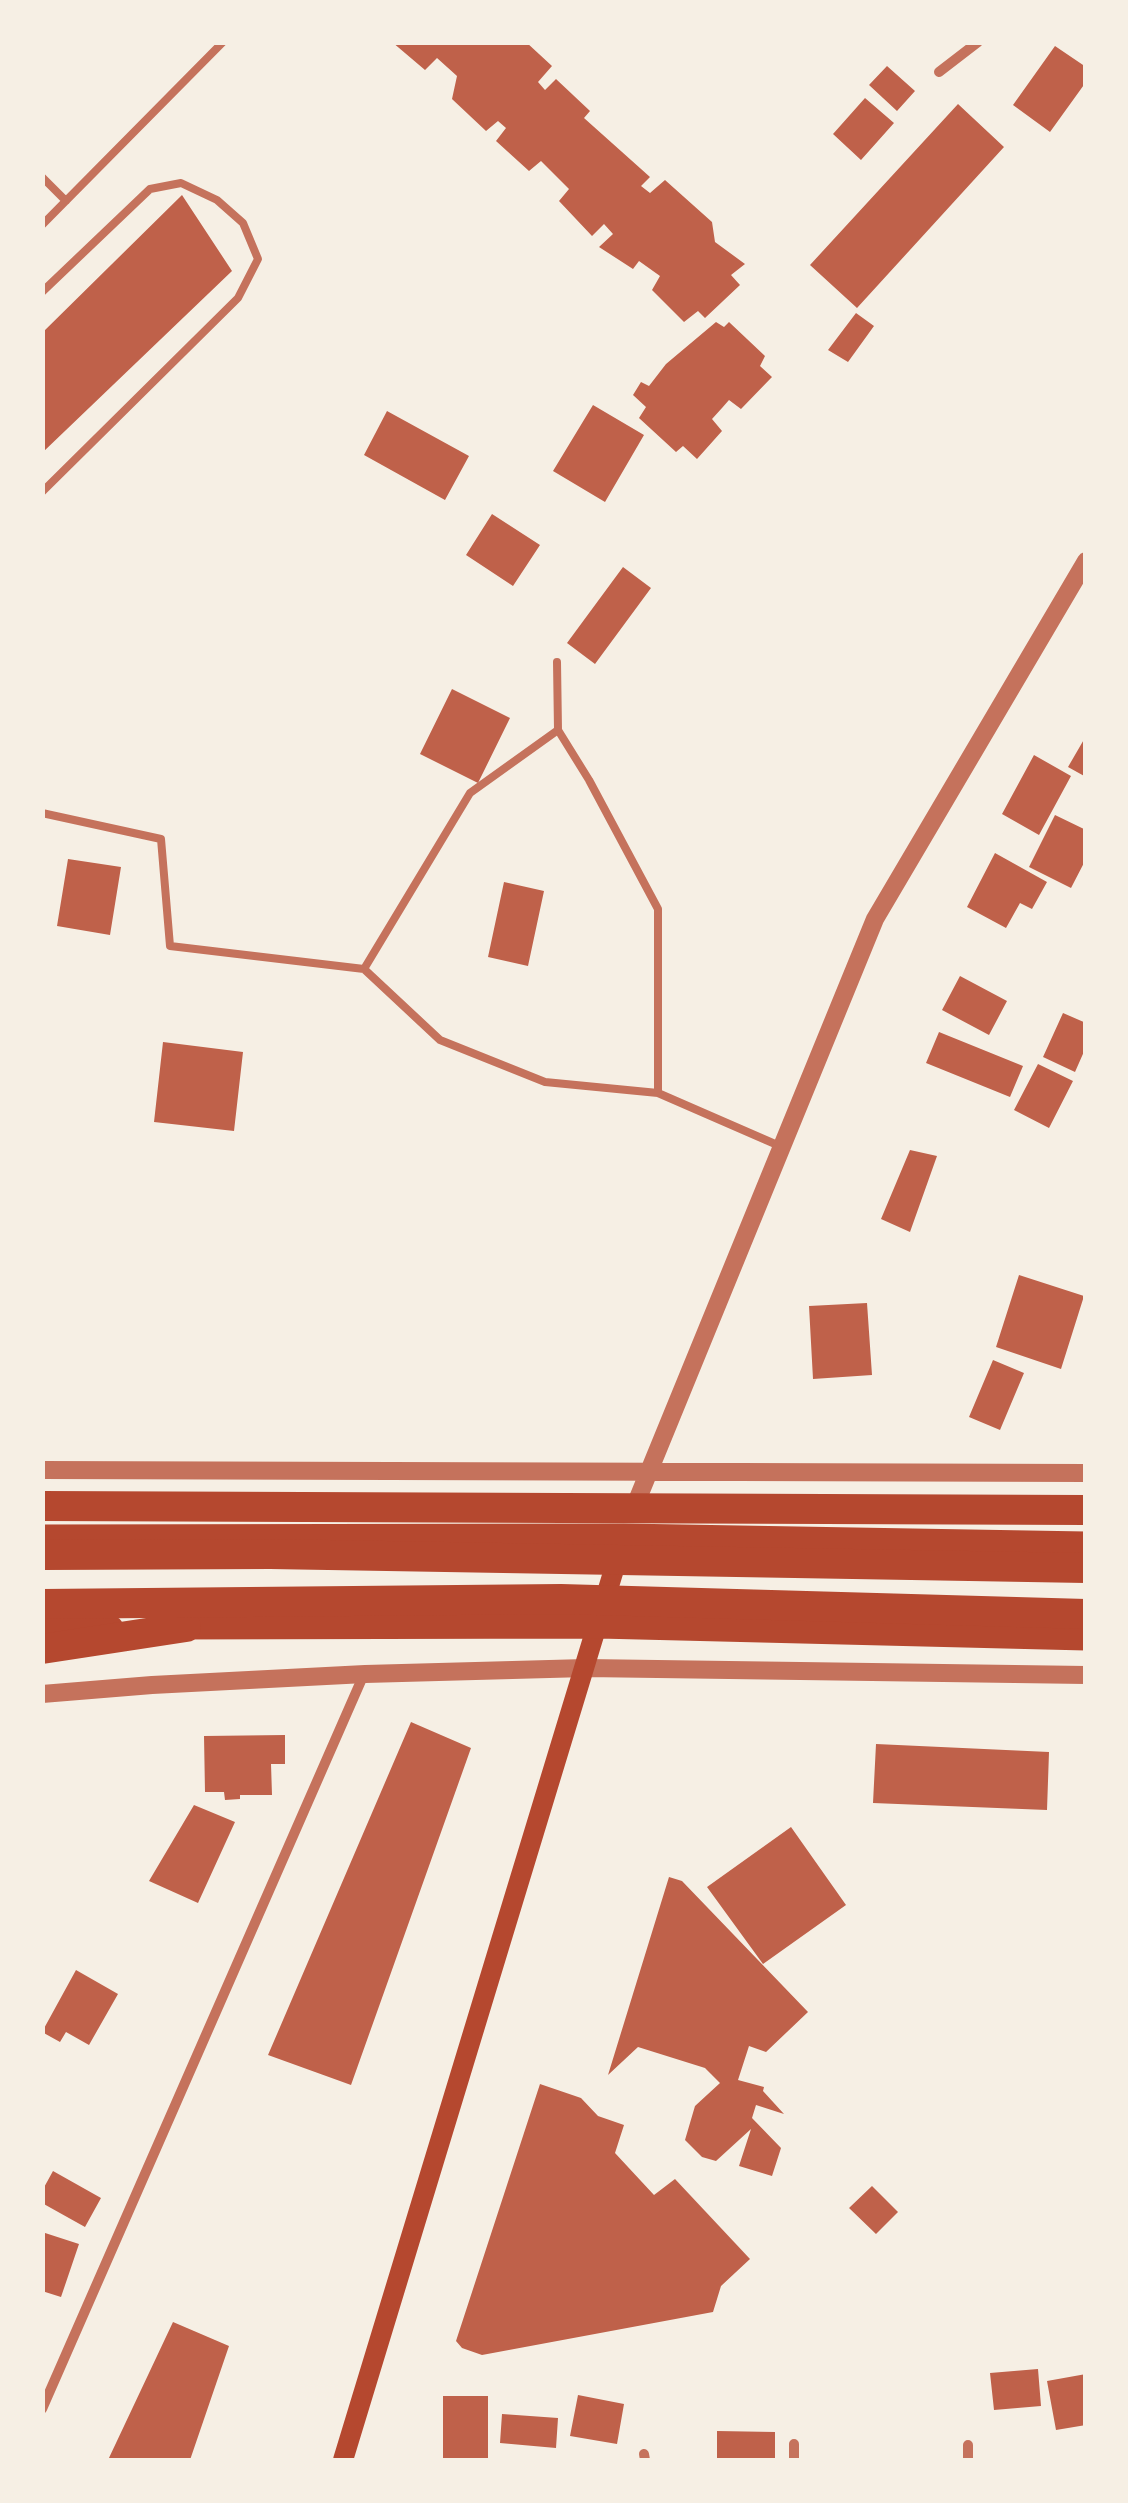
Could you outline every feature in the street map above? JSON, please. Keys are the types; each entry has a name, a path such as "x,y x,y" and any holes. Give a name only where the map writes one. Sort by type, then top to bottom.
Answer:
{"highway":[{"path":"42,1506 629,1522 1086,1510"},
{"path":"42,1555 270,1554 1086,1568"},
{"path":"42,1604 561,1599 1086,1614"},
{"path":"42,1649 186,1627"}],"main road":[{"path":"42,1537 629,1522 1086,1544"},
{"path":"343,2460 629,1522"},
{"path":"42,1628 599,1626 1086,1638"}],"street":[{"path":"939,72 978,42"},
{"path":"629,1522 646,1472 875,919 1086,561"},
{"path":"42,1470 1086,1474"},
{"path":"42,1694 152,1684 586,1668 1086,1675"},
{"path":"42,2408 365,1674"},
{"path":"794,2444 794,2460"},
{"path":"968,2444 968,2460"}],"lane":[{"path":"42,226 223,42"},
{"path":"42,177 66,201"},
{"path":"42,292 150,189 181,182 217,200 243,223 258,259 238,298 42,492"},
{"path":"557,662 558,730 658,909 658,1093"},
{"path":"364,970 470,793 558,730"},
{"path":"42,814 161,839 170,946 364,970 440,1040 546,1082 658,1093 782,1147"}],"building":[{"path":"392,42 526,42 552,66 538,82 545,90 556,79 590,111 584,118 650,177 641,186 650,193 665,180 712,222 715,242 745,264 731,275 740,285 705,318 698,311 684,322 652,290 660,276 639,261 633,269 599,247 613,234 604,224 592,236 559,201 569,189 541,161 529,171 496,141 506,128 498,121 486,131 452,99 457,76 437,58 425,70"},
{"path":"1055,46 1086,67 1086,82 1050,132 1013,105"},
{"path":"887,66 915,91 897,111 869,85"},
{"path":"865,98 894,123 861,160 833,134"},
{"path":"958,104 1004,147 857,308 810,265"},
{"path":"182,195 232,271 42,453 42,333"},
{"path":"856,313 874,326 848,362 828,350"},
{"path":"716,322 724,327 729,322 765,356 760,366 772,377 741,409 729,400 712,419 722,431 697,459 683,446 676,452 639,418 646,407 633,395 641,382 649,386 666,364"},
{"path":"593,405 644,435 605,502 553,471"},
{"path":"387,411 469,456 445,500 364,455"},
{"path":"492,514 540,545 513,586 466,555"},
{"path":"623,567 651,588 595,664 567,643"},
{"path":"452,689 510,718 478,783 420,754"},
{"path":"1086,736 1086,777 1068,767"},
{"path":"1034,755 1071,776 1039,835 1002,814"},
{"path":"1055,815 1086,830 1086,859 1071,888 1029,867"},
{"path":"995,853 1047,882 1032,909 1020,903 1006,928 967,907"},
{"path":"68,859 121,867 110,935 57,926"},
{"path":"504,882 544,891 528,966 488,957"},
{"path":"960,976 1007,1001 989,1035 942,1010"},
{"path":"1063,1013 1086,1023 1086,1047 1075,1072 1043,1057"},
{"path":"939,1032 1023,1066 1010,1097 926,1063"},
{"path":"163,1042 243,1052 234,1131 154,1122"},
{"path":"1038,1064 1073,1081 1049,1128 1014,1110"},
{"path":"910,1150 937,1156 910,1232 881,1219"},
{"path":"1019,1275 1084,1296 1061,1369 996,1347"},
{"path":"867,1303 872,1375 813,1379 809,1306"},
{"path":"993,1360 1024,1373 1000,1430 969,1417"},
{"path":"411,1722 471,1748 351,2085 268,2055"},
{"path":"285,1735 285,1764 271,1764 272,1795 240,1795 240,1799 225,1800 224,1792 205,1792 204,1736"},
{"path":"876,1744 1049,1752 1047,1810 873,1803"},
{"path":"194,1805 235,1822 198,1903 149,1881"},
{"path":"791,1827 846,1905 763,1964 707,1887"},
{"path":"669,1877 682,1881 808,2012 766,2052 749,2046 738,2080 764,2087 763,2091 784,2114 756,2105 752,2118 781,2148 772,2176 739,2166 751,2129 716,2161 702,2157 685,2140 695,2106 720,2083 705,2068 638,2047 608,2075"},
{"path":"76,1970 118,1994 89,2045 66,2032 60,2042 42,2032"},
{"path":"540,2084 581,2098 598,2116 624,2125 615,2153 654,2195 675,2179 750,2259 721,2286 713,2312 482,2355 462,2348 456,2341"},
{"path":"53,2171 101,2198 85,2227 42,2203 42,2191"},
{"path":"872,2186 898,2212 876,2234 849,2208"},
{"path":"42,2232 79,2244 61,2297 42,2291"},
{"path":"173,2322 229,2346 190,2460 108,2460"},
{"path":"1038,2369 1041,2406 994,2410 990,2373"},
{"path":"1086,2374 1086,2425 1056,2430 1047,2381"},
{"path":"578,2395 624,2404 617,2444 570,2436"},
{"path":"443,2396 488,2396 488,2460 443,2460"},
{"path":"502,2414 558,2418 556,2448 500,2443"},
{"path":"717,2431 775,2432 775,2460 717,2460"}]}
